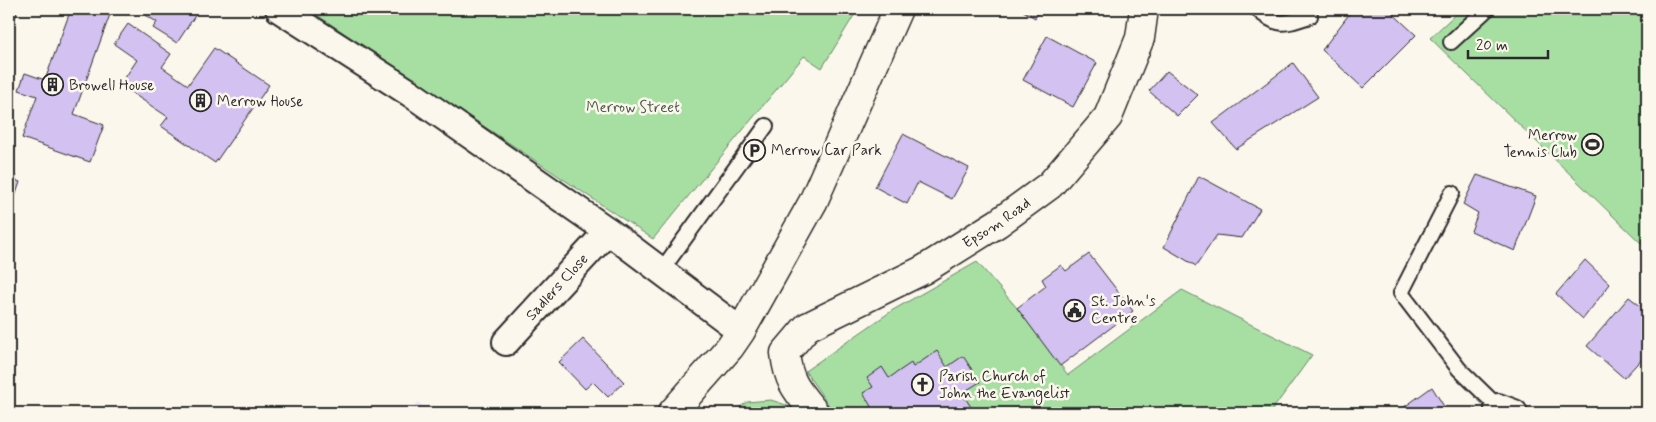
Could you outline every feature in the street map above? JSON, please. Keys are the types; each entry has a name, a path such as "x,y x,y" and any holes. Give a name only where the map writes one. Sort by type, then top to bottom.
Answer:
{"street":[{"path":"279,9 410,93 608,231 741,331"},
{"path":"672,413 730,347 741,331 812,202 898,9"},
{"name":"Epsom Road","path":"815,413 797,391 787,372 785,353 807,328 924,270 998,223 1050,185 1108,116 1140,38 1144,9"},
{"name":"Sadlers Close","path":"506,342 608,231"}],"lane":[{"path":"1257,9 1277,24 1288,23 1310,16"},
{"path":"1450,42 1488,9"},
{"path":"661,271 766,126"},
{"path":"1452,193 1401,292 1459,369 1504,411"}],"shaded area":[{"path":"418,402 429,413 408,413"}],"green space":[{"name":"Merrow Street","path":"308,9 858,9 822,68 804,56 653,239"},
{"name":"Merrow Tennis Club","path":"1461,9 1647,9 1647,249 1430,38"},
{"path":"977,262 1017,308 1068,375 1182,290 1312,355 1270,413 834,413 805,371 893,310"},
{"path":"771,400 786,405 794,413 732,413 747,402"}],"building":[{"path":"9,9 18,9 9,36"},
{"name":"Browell House","path":"71,9 112,9 74,114 104,125 90,162 22,138 37,96 19,90 25,73 45,80"},
{"path":"135,9 194,9 198,11 177,43 153,28 157,22"},
{"path":"1020,9 1041,9 1035,18"},
{"path":"1353,9 1388,9 1416,35 1363,88 1322,50"},
{"name":"Merrow House","path":"128,24 171,54 162,67 188,85 214,48 269,85 215,163 161,126 168,117 120,85 137,60 114,44"},
{"path":"1047,36 1097,63 1073,107 1023,80"},
{"path":"1293,63 1318,97 1236,149 1213,123"},
{"path":"1167,71 1198,95 1177,116 1149,91"},
{"path":"903,134 969,168 952,199 918,182 907,204 875,187"},
{"path":"9,173 16,176 15,180 20,182 12,206 9,205"},
{"path":"1477,175 1536,196 1515,251 1471,231 1478,213 1463,204"},
{"path":"1199,176 1260,209 1242,238 1217,235 1196,266 1164,247"},
{"name":"St. John's Centre","path":"1089,254 1133,311 1060,366 1017,308 1046,286 1042,279 1061,265 1066,271"},
{"path":"1585,260 1610,284 1583,319 1556,294"},
{"path":"1629,297 1647,311 1647,353 1624,378 1587,346"},
{"path":"583,339 624,382 608,397 593,382 585,389 559,362"},
{"name":"Parish Church of John the Evangelist","path":"937,351 947,367 963,356 980,382 962,393 971,407 961,413 875,413 863,393 873,387 867,378 882,367 889,378 911,363 913,367"},
{"path":"1432,387 1448,413 1396,413"},
{"path":"1475,408 1479,413 1467,413"}],"place":[{"name":"Browell House","path":"53,85"},
{"name":"Merrow House","path":"201,101"},
{"name":"Merrow Tennis Club","path":"1593,144"},
{"name":"Merrow Car Park","path":"755,150"},
{"name":"St. John's Centre","path":"1075,310"},
{"name":"Parish Church of John the Evangelist","path":"923,385"}]}
